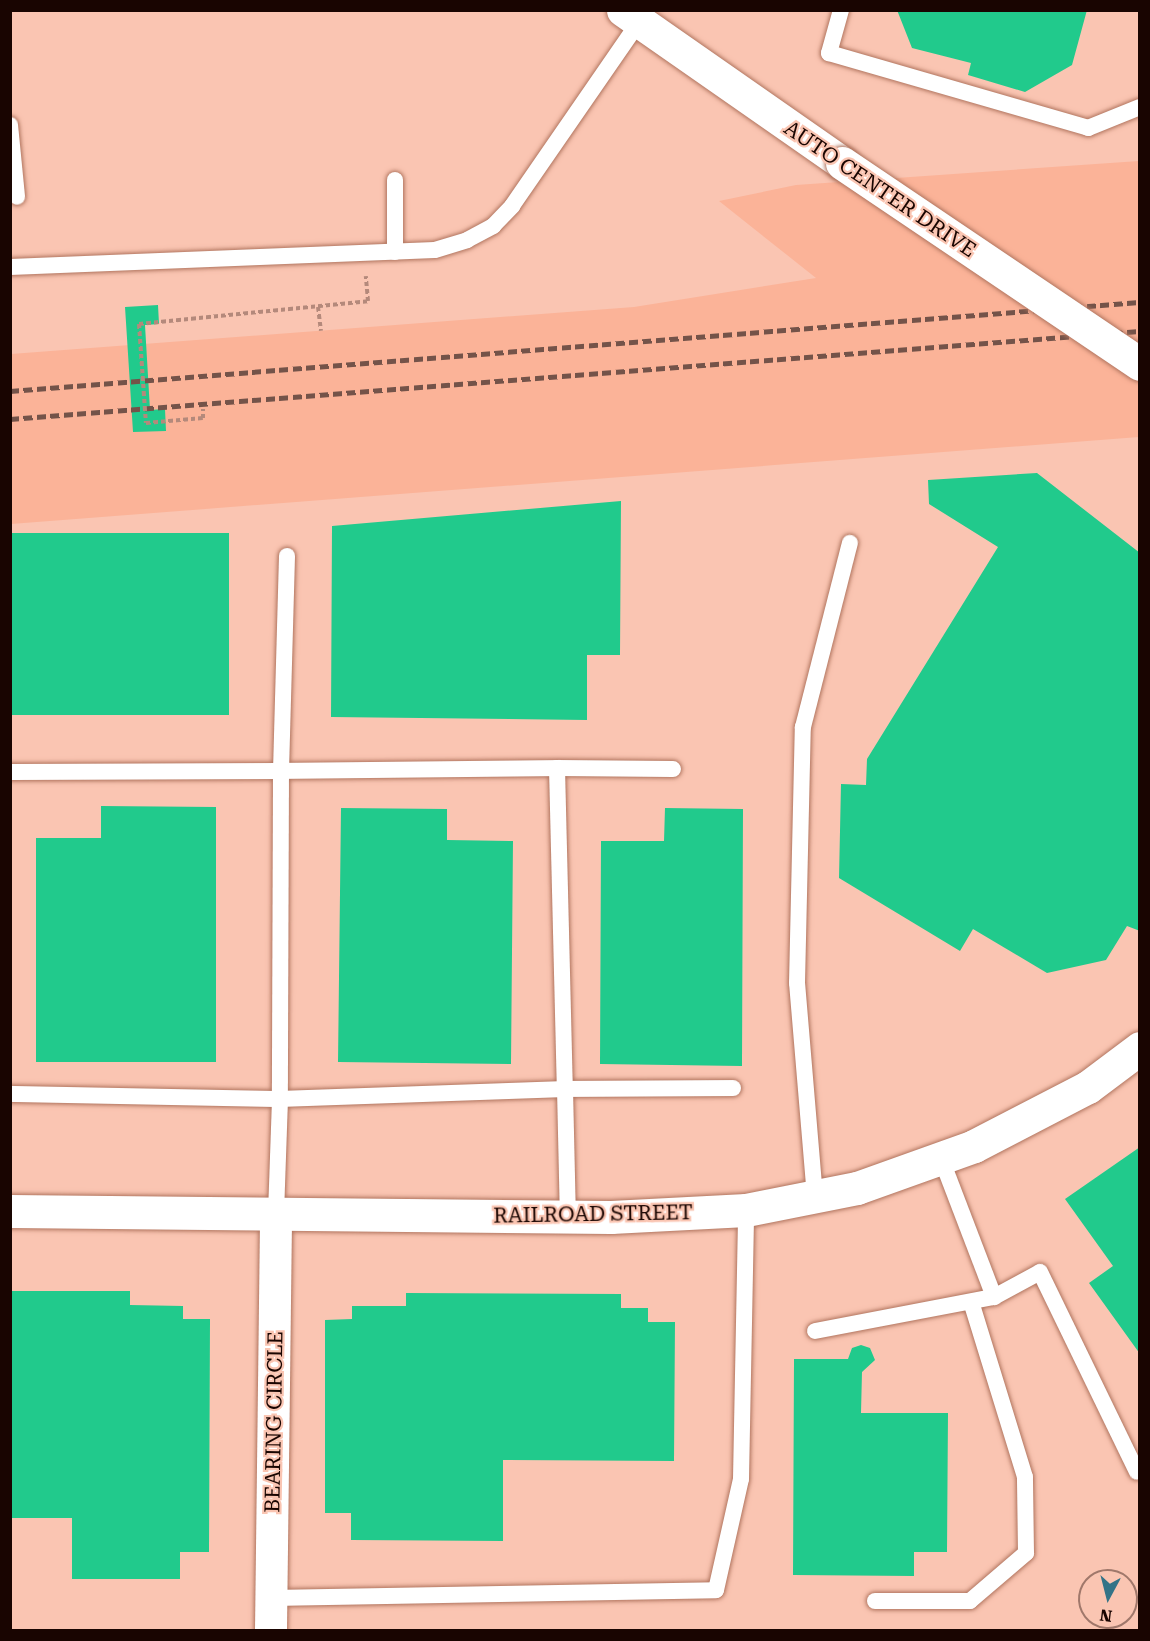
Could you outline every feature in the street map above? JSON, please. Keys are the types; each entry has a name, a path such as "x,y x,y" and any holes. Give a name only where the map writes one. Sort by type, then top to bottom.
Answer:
{"main road":[{"name":"AUTO CENTER DRIVE","path":"631,16 842,163 1140,364"},
{"name":"RAILROAD STREET","path":"10,1211 568,1217 746,1210 857,1188 974,1146 1088,1087 1140,1048"}],"street":[{"name":"BEARING CIRCLE","path":"271,1630 276,1214"}],"lane":[{"path":"841,10 830,53 1088,128 1140,108"},
{"path":"10,267 435,250 493,226 512,206 631,16"},
{"path":"10,125 17,197"},
{"path":"395,252 396,180"},
{"path":"815,1197 797,983 803,727 850,543"},
{"path":"276,1214 280,1099 281,771 287,556"},
{"path":"556,768 568,1217"},
{"path":"10,772 673,769"},
{"path":"10,1094 280,1099 565,1089 733,1088"},
{"path":"941,1158 994,1297"},
{"path":"272,1598 716,1590 741,1479 746,1210"},
{"path":"815,1331 994,1297 1040,1272 1137,1472"},
{"path":"875,1601 970,1601 1026,1553 1025,1477 970,1302"}],"path":[{"path":"203,409 203,417 146,423 139,324 368,301 366,276"},
{"path":"318,306 321,330"}],"shaded area":[{"path":"1139,161 1139,437 11,524 11,354 634,307 816,278 719,201 796,185"}],"building":[{"path":"897,10 1087,10 1072,65 1025,92 968,75 971,63 912,48"},
{"path":"158,305 159,324 145,325 150,410 165,409 166,431 133,432 125,307"},
{"path":"1037,473 1140,553 1140,931 1127,926 1106,960 1047,973 973,929 960,951 839,878 841,784 866,785 867,759 998,547 929,504 928,480"},
{"path":"621,501 620,655 587,655 587,720 331,717 332,526"},
{"path":"10,533 229,533 229,715 10,715"},
{"path":"101,806 216,807 216,1062 36,1062 36,838 101,838"},
{"path":"341,808 447,809 447,840 513,841 511,1064 338,1062"},
{"path":"665,808 743,809 742,1066 600,1064 601,841 664,841"},
{"path":"1140,1147 1140,1354 1089,1283 1113,1266 1065,1199"},
{"path":"10,1291 130,1291 130,1305 183,1306 183,1319 210,1319 209,1552 180,1552 180,1579 72,1579 72,1518 10,1518"},
{"path":"406,1293 621,1294 621,1308 648,1308 648,1322 675,1322 674,1461 503,1460 503,1541 351,1540 351,1513 325,1513 325,1320 352,1319 352,1306 406,1306"},
{"path":"861,1345 870,1348 875,1360 862,1372 861,1413 948,1413 947,1552 914,1552 914,1576 793,1575 794,1359 848,1359 852,1348"}],"railway":[{"path":"10,391 1140,302"},
{"path":"10,419 1140,331"}]}
